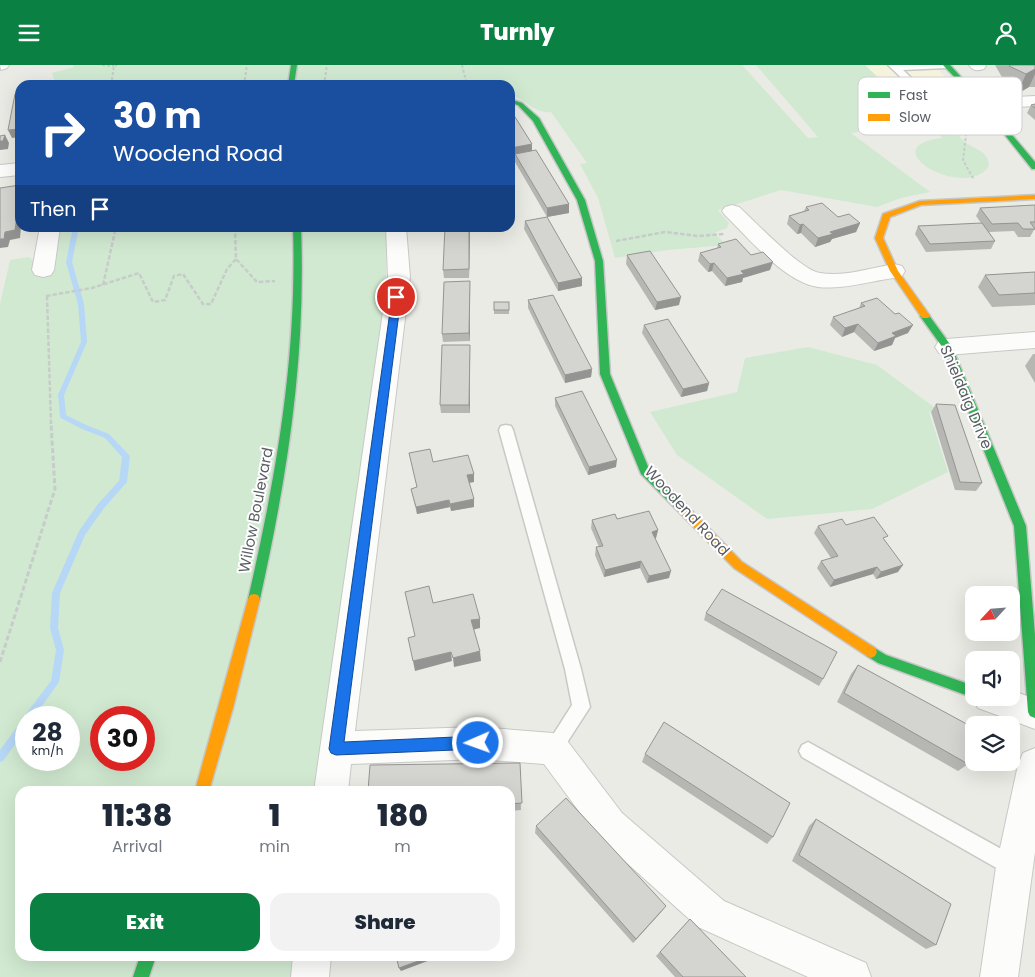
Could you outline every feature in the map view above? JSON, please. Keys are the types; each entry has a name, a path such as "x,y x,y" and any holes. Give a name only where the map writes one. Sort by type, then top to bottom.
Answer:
{"street":[{"path":"292,80 294,65"},
{"path":"946,65 957,77"},
{"path":"1022,102 1035,101"},
{"name":"Woodend Road","path":"515,102 520,104 536,120 582,200 599,261 605,374 645,471 738,565 882,659 965,689"},
{"path":"1009,135 1035,167"},
{"path":"0,171 15,170"},
{"name":"Shieldaig Drive","path":"1035,197 920,203 886,216 879,238 894,271 947,347 1028,526 1035,713"},
{"path":"732,211 794,268 816,280 838,279 894,271"},
{"path":"729,235 752,229"},
{"path":"43,270 49,232"},
{"name":"Willow Boulevard","path":"204,786 231,695 273,516 292,393 299,293 297,232"},
{"path":"332,786 399,277 396,232"},
{"path":"947,347 1035,340"},
{"path":"1015,706 1035,713"},
{"path":"336,749 478,743 553,749 610,825 711,914 852,977"},
{"path":"999,977 1014,867 1035,765"},
{"path":"141,977 146,961"},
{"path":"310,977 312,961"}],"lane":[{"path":"894,67 946,65"},
{"path":"894,67 905,77"},
{"path":"506,430 573,669 581,707 553,749"},
{"path":"808,751 1014,867"}],"path":[{"path":"102,65 116,66 112,80"},
{"path":"245,80 247,65"},
{"path":"325,80 327,65"},
{"path":"462,65 466,80"},
{"path":"966,135 963,160 984,201"},
{"path":"103,285 115,232"},
{"path":"235,232 236,259 257,282 276,281"},
{"path":"595,245 664,232 698,236 720,233 729,235"},
{"path":"73,291 103,285 139,273 153,302 165,300 174,276 183,274 203,305 211,304 227,269 236,259"},
{"path":"275,272 275,290"},
{"path":"0,662 55,489 49,394 46,296"}],"shaded area":[{"path":"865,65 934,65 945,77 877,77"}],"green space":[{"path":"73,65 742,65 808,138 818,137 756,65 865,65 877,77 858,77 858,132 851,133 930,192 901,198 877,207 781,190 718,210 729,223 727,228 714,233 727,245 668,250 615,258 598,198 580,164 587,163 551,112 535,109 515,97 515,80 54,80 52,73 74,67"},
{"path":"940,135 958,135 963,141 984,153 989,166 977,175 961,178 945,175 930,169 919,160 916,151 922,143 942,138"},
{"path":"54,232 386,232 386,281 320,786 15,786 15,961 297,961 295,977 0,977 0,304 10,260 29,257 34,261"},
{"path":"808,347 877,365 934,407 935,411 929,412 948,472 872,509 767,519 677,455 650,412 737,392 745,358"}],"building":[{"path":"1010,65 1035,65 1035,69 1026,74"},
{"path":"15,94 15,129 8,130"},
{"path":"515,117 532,144 515,147"},
{"path":"5,135 3,141 0,141 0,136"},
{"path":"536,150 569,204 547,208 515,154"},
{"path":"15,186 15,230 5,232 4,239 0,239 0,188"},
{"path":"822,203 838,217 849,214 860,223 830,232 833,234 818,238 803,224 800,225 789,216 809,210 806,207"},
{"path":"1035,205 1035,222 1030,222 1035,229 1023,229 1018,223 992,224 980,208"},
{"path":"547,217 582,278 558,283 525,221"},
{"path":"982,223 995,241 930,244 918,226"},
{"path":"445,232 469,232 469,269 443,270"},
{"path":"736,239 751,255 763,252 773,262 741,271 744,274 727,278 714,263 710,264 700,253 721,247 718,244"},
{"path":"650,251 681,297 657,302 627,255"},
{"path":"1035,272 1035,293 999,295 985,275"},
{"path":"470,281 469,333 442,334 444,282"},
{"path":"553,295 592,369 565,375 528,300"},
{"path":"877,298 895,314 899,313 913,325 892,333 896,336 878,343 858,324 845,328 833,317 865,306 861,303"},
{"path":"494,302 509,302 509,310 494,310"},
{"path":"668,319 709,383 683,389 644,325"},
{"path":"442,345 470,345 469,405 440,405"},
{"path":"582,391 617,460 589,467 555,398"},
{"path":"936,404 955,405 982,483 960,482"},
{"path":"430,449 433,462 468,455 474,474 467,475 474,499 450,504 449,500 416,507 411,489 417,487 409,453"},
{"path":"649,511 658,530 652,532 671,571 649,576 641,561 605,570 596,547 603,546 592,520 615,514 617,519"},
{"path":"874,517 888,536 883,538 903,565 881,572 877,567 834,580 821,561 838,556 818,526 842,519 846,525"},
{"path":"429,586 433,603 473,594 480,619 471,620 480,651 453,658 451,652 413,661 408,638 415,636 405,592"},
{"path":"722,589 837,652 823,679 706,613"},
{"path":"858,665 965,723 965,762 844,693"},
{"path":"664,722 790,803 773,837 645,754"},
{"path":"520,763 522,803 515,804 515,786 368,786 370,765"},
{"path":"566,798 666,906 636,939 536,826"},
{"path":"816,819 951,904 936,945 799,855"},
{"path":"690,919 746,977 683,977 660,952"},
{"path":"397,961 418,961 399,968"}],"waterway":[{"path":"37,706 55,682 60,650 54,628 56,593 82,533 101,506 123,482 126,456 107,436 63,416 61,395 84,342 81,304 69,262 75,232"},
{"path":"0,758 15,737"}],"traffic: fast":[{"path":"292,80 294,65"},
{"path":"946,65 957,77"},
{"path":"515,102 520,104 536,120 581,200 599,261 605,374 645,471 681,507"},
{"path":"1009,135 1035,167"},
{"path":"254,599 274,507 289,414 298,321 297,232"},
{"path":"925,316 947,347 1020,526 1035,712"},
{"path":"871,652 882,659 965,689"},
{"path":"141,977 146,961"}],"traffic: slow":[{"path":"925,316 894,271 879,238 886,216 920,203 1035,197"},
{"path":"681,507 738,565 871,652"},
{"path":"203,786 254,599"}],"route":[{"path":"396,297 336,749 478,743"}]}
